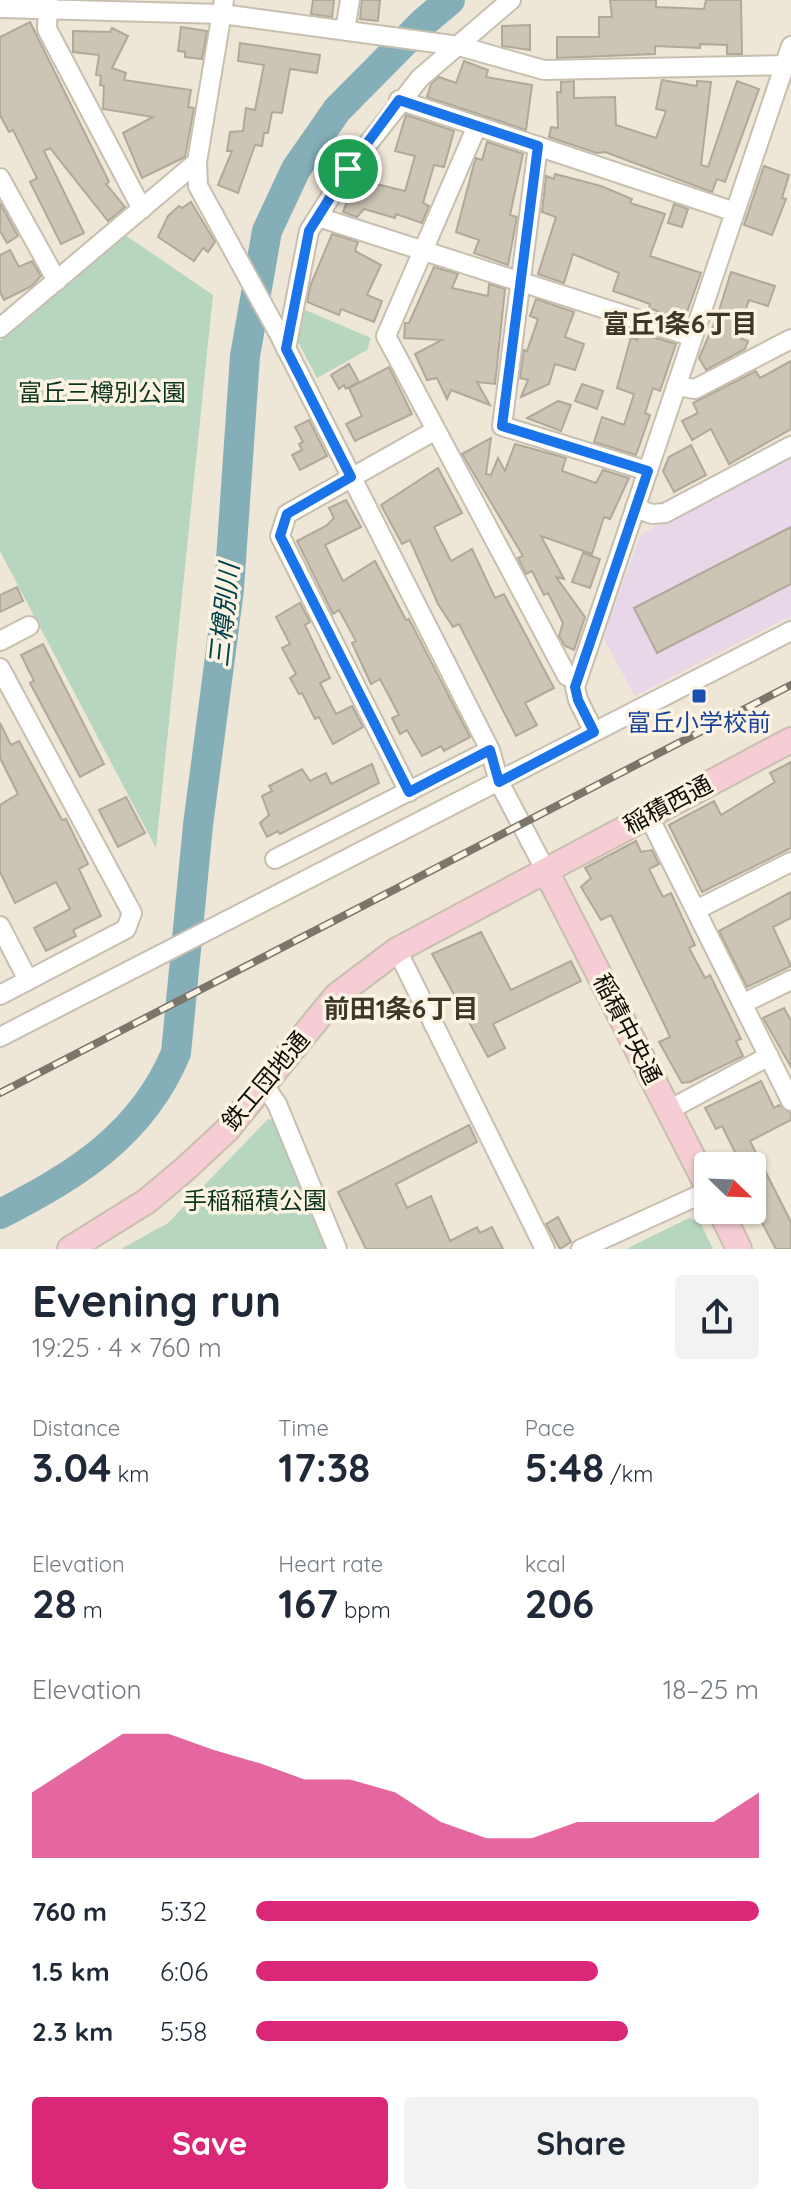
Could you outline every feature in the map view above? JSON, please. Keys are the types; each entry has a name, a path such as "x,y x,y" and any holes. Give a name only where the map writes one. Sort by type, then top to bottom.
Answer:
{"street":[{"path":"345,30 350,0"},
{"path":"283,342 309,231 318,217 399,100 511,0"},
{"path":"0,8 48,5 223,7 345,30 459,46 544,70 788,66"},
{"path":"48,5 47,29 142,209"},
{"path":"223,7 197,162 198,186 283,342 490,750 499,782 546,871"},
{"path":"594,732 578,700 577,681 735,212 788,66 791,46"},
{"path":"399,100 735,212"},
{"path":"477,126 386,336 567,676 577,681"},
{"path":"538,146 502,426 648,471"},
{"path":"0,328 197,162"},
{"path":"0,178 57,281"},
{"path":"318,217 693,337"},
{"path":"676,386 695,389 791,339"},
{"path":"409,792 280,536 287,514 436,430"},
{"path":"635,508 652,514 665,513 791,446"},
{"path":"0,641 29,626"},
{"path":"0,1037 791,631"},
{"path":"0,668 132,913 126,929 0,995"},
{"name":"稲積西通","path":"546,871 791,740"},
{"path":"275,859 490,750"},
{"path":"648,815 790,1098"},
{"path":"696,910 791,862"},
{"name":"鉄工団地通","path":"70,1249 147,1201 227,1130 336,996 397,950 546,871"},
{"name":"稲積中央通","path":"546,871 694,1161"},
{"path":"0,926 28,980"},
{"path":"397,950 545,1249"},
{"path":"744,1003 791,980"},
{"path":"669,1110 769,1056"},
{"path":"264,1085 277,1104 337,1249"},
{"path":"581,1249 694,1196"},
{"path":"727,1224 739,1249"}],"shaded area":[{"path":"791,459 791,616 635,696 603,637 643,533"}],"green space":[{"name":"富丘三樽別公園","path":"125,235 213,295 156,848 0,551 0,341"},
{"path":"303,309 371,338 367,350 317,378 297,340"},
{"name":"手稲稲積公園","path":"268,1119 273,1120 327,1249 121,1249 168,1223"},
{"path":"689,1218 694,1220 694,1224 701,1224 713,1249 626,1249"}],"building":[{"path":"313,0 334,0 332,17 311,14"},
{"path":"362,0 380,0 378,21 360,19"},
{"path":"610,0 656,0 656,7 704,9 706,0 741,0 742,54 727,54 727,45 700,44 700,48 655,46 655,54 557,58 557,37 599,37 599,17 612,17"},
{"path":"30,22 109,182 106,184 125,207 108,221 50,148 44,151 84,233 61,244 30,182 37,178 13,130 9,132 0,115 0,37"},
{"path":"530,25 530,50 502,46 502,26"},
{"path":"181,27 207,31 202,59 185,57 185,52 178,51"},
{"path":"112,28 128,36 112,68 126,73 124,80 191,90 188,107 194,108 185,157 142,178 123,133 153,117 103,109 104,86 100,85 101,76 96,75 99,55 73,52 73,31 110,32"},
{"path":"240,43 320,55 317,73 290,69 282,113 272,112 268,133 264,133 262,146 255,145 238,193 218,185 232,151 227,151 230,132 243,131 246,108 255,110 264,65 238,61"},
{"path":"464,61 488,70 486,77 532,85 526,130 427,97 431,84 439,77 456,83"},
{"path":"662,80 697,86 697,81 711,82 701,165 708,167 737,81 759,89 725,182 717,179 712,192 605,152 597,153 549,137 551,127 558,128 557,92 561,92 561,82 574,81 574,98 615,97 616,125 656,138 666,111 656,109"},
{"path":"406,115 454,131 444,167 434,165 423,203 429,206 422,223 396,214 395,218 364,209 357,217 343,212 356,179 405,191 415,156 395,151"},
{"path":"487,142 523,154 510,215 517,217 508,265 474,253 479,240 456,232 476,158 482,160"},
{"path":"764,166 789,175 782,198 786,199 772,235 744,225"},
{"path":"555,174 601,186 632,199 630,203 665,214 650,256 701,273 686,315 673,311 671,316 649,308 650,304 613,291 619,273 573,254 564,283 538,274 556,217 542,212 546,176 554,179"},
{"path":"191,202 215,242 208,252 203,248 194,261 158,237 168,216 179,206 182,208"},
{"path":"0,203 18,236 7,243 0,231"},
{"path":"674,204 688,209 682,227 668,223"},
{"path":"332,234 358,242 355,251 381,265 367,295 382,301 374,322 341,309 339,315 307,302 311,284"},
{"path":"10,250 19,267 32,261 41,276 32,286 4,300 0,292 0,255"},
{"path":"434,267 458,274 452,288 488,296 489,284 505,289 495,384 477,382 490,405 451,390 447,399 437,378 427,380 415,354 442,340 404,338 405,323 409,323"},
{"path":"731,272 775,286 768,306 749,300 737,337 748,341 745,349 706,370 699,358 717,317"},
{"path":"536,299 574,312 565,337 584,344 575,370 555,364 549,384 521,397 528,380 520,378 524,350 527,351 538,319 530,316"},
{"path":"639,333 676,344 660,391 653,388 645,413 650,415 636,455 594,442 602,417 624,425 634,394 617,388 631,337 637,340"},
{"path":"791,361 791,429 729,464 711,429 692,440 682,421 698,413 693,403 756,371 760,378"},
{"path":"349,364 359,382 339,389 331,375"},
{"path":"389,367 412,414 355,441 346,424 362,416 349,388"},
{"path":"582,384 603,391 597,409 575,401"},
{"path":"558,401 571,405 561,431 527,418"},
{"path":"309,420 327,456 300,470 292,455 302,450 299,444 303,442 295,427"},
{"path":"491,438 486,474 491,475 498,458 505,471 515,444 566,458 562,471 596,483 603,470 629,478 610,519 604,517 592,554 541,536 564,579 556,577 585,617 574,650 565,646 559,636 563,623 548,593 544,595 532,571 526,574 518,558 523,556 462,454"},
{"path":"691,445 706,475 674,492 663,471 669,457"},
{"path":"438,468 462,513 434,527 451,561 472,549 495,598 504,594 554,688 525,703 537,725 516,736 459,624 453,627 438,604 410,540 402,544 381,505"},
{"path":"346,500 361,527 325,545 343,581 375,561 406,620 409,619 470,737 444,751 441,746 422,756 407,730 400,734 392,718 399,715 380,679 371,684 352,643 356,641 339,610 333,614 297,541 326,526 334,518 329,508"},
{"path":"791,527 791,584 657,653 634,608"},
{"path":"583,553 600,559 590,588 572,582"},
{"path":"17,587 23,601 0,612 0,595"},
{"path":"300,603 310,622 305,625 330,678 320,683 336,714 352,706 363,727 333,744 319,717 315,719 302,693 299,694 290,678 296,674 282,648 290,644 276,617"},
{"path":"43,644 104,764 80,777 30,683 34,681 21,655"},
{"path":"0,723 11,745 19,741 62,820 66,819 88,864 79,869 101,916 73,930 76,936 46,951 34,928 70,909 56,882 15,903 0,872 0,805 18,794 0,758"},
{"path":"791,762 791,848 702,892 669,825 714,801 721,815 775,782 770,773"},
{"path":"372,764 379,783 280,834 278,831 267,837 260,823 269,815 262,796 272,791 269,786 302,769 310,781 326,773 331,784"},
{"path":"126,797 145,833 118,847 99,810"},
{"path":"636,841 641,852 652,850 659,864 649,869 663,897 671,893 695,945 689,948 705,978 710,975 741,1039 736,1041 743,1056 690,1082 682,1083 659,1042 670,1037 611,915 601,920 581,887 591,878 585,868"},
{"path":"791,892 791,918 773,927 791,966 747,987 719,931"},
{"path":"481,932 511,990 571,961 581,981 493,1024 505,1048 488,1057 432,954"},
{"path":"784,1008 791,1021 791,1067 763,1018"},
{"path":"761,1081 774,1108 779,1105 791,1113 791,1120 750,1141 756,1152 735,1152 722,1126 716,1129 705,1108"},
{"path":"469,1125 477,1142 396,1184 407,1208 431,1196 450,1241 477,1227 480,1233 492,1227 503,1249 366,1249 338,1192"},
{"path":"766,1173 791,1222 791,1249 776,1249 763,1224 766,1224"},
{"path":"558,1217 571,1242 560,1249 546,1224"}],"waterway":[{"name":"三樽別川","path":"0,1214 55,1184 104,1150 145,1107 176,1053 198,825 229,589 245,356 267,231 296,169 337,110 450,0"}],"railway":[{"path":"0,1093 791,685"}],"place":[{"name":"富丘小学校前","path":"699,696"}],"district":[{"name":"富丘1条6丁目","path":"680,324"},
{"name":"前田1条6丁目","path":"401,1009"}],"route":[{"path":"399,100 538,146 502,426 648,471 575,687 594,732 499,782 490,750 409,792 282,547 280,536 287,514 351,477 286,349 309,231 348,169 399,100"}]}
